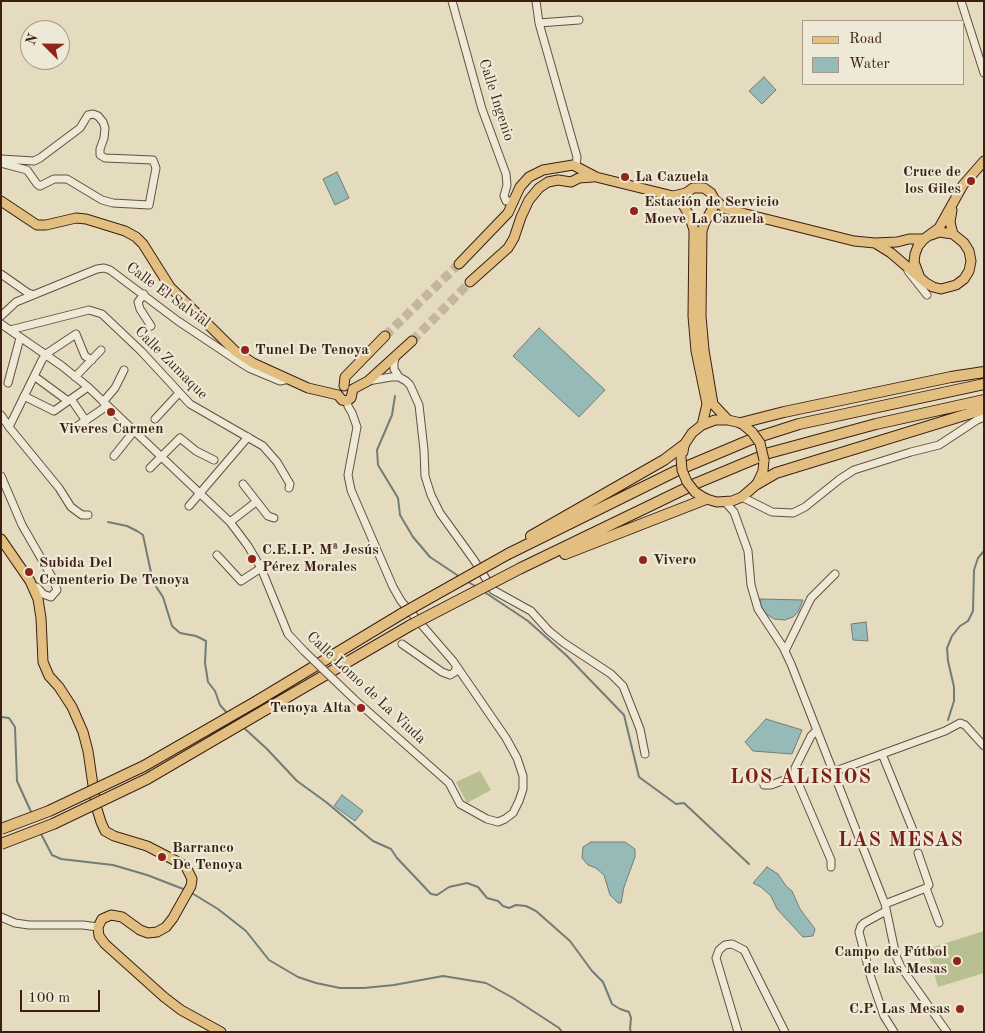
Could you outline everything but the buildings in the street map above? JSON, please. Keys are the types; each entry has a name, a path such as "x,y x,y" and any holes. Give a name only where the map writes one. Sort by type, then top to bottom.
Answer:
{"highway":[{"path":"741,423 793,410 951,377 984,372"},
{"path":"506,552 676,471 752,439 799,424 984,384"},
{"path":"1,844 53,824 147,779 411,625 697,483 769,453 876,424 984,400"},
{"path":"757,484 776,473 984,409"},
{"path":"1,830 49,812 144,766 664,460 684,444"},
{"path":"522,570 706,499"}],"main road":[{"path":"923,281 916,270 915,254 918,246 939,228 963,185 984,162"},
{"path":"459,264 508,213 520,187 529,177 543,170 573,165 578,171 596,177 673,196 686,193 693,188 704,188 726,210 854,240 875,243 897,242 927,237 939,232 953,234 964,243 969,251 971,261 969,271 964,279 956,285 949,288 933,288 875,243"},
{"path":"566,167 564,173 568,181"},
{"path":"470,282 508,248 529,200 540,188 548,182 558,180 574,181 578,171"},
{"path":"683,205 686,193"},
{"path":"673,196 683,205 694,230 696,351 707,404 702,425"},
{"path":"953,234 950,213 956,198"},
{"path":"715,200 714,206 703,227 701,238 701,316 704,350 713,404 728,420"},
{"path":"1,201 37,225 86,219 125,231 136,237 143,244 170,287 224,342 253,362 308,388 338,395 340,399 347,401 352,396 345,377 385,336"},
{"path":"689,215 700,219 726,210"},
{"path":"338,395 339,390 368,381 412,341"},
{"path":"715,420 741,423 752,432 760,443 764,460 763,471 757,484 743,496 725,502 706,499 695,492 687,482 682,470 681,457 684,444 692,433 702,425 715,420"},
{"path":"1,539 16,559 38,600 41,618 43,662 48,676 59,687 72,707 83,732 88,751 96,806 105,831 114,836 146,846 186,867 192,879 191,886 179,908 166,926 157,932 148,933 140,930 122,917 111,915 102,919 98,927 99,936 105,944 180,1010 221,1032"}],"street":[{"name":"Calle Ingenio","path":"452,1 482,109 506,174 507,185 504,196 506,200 513,202"},
{"path":"536,1 539,23 577,157 578,171"},
{"path":"961,1 984,73"},
{"path":"539,23 579,20"},
{"path":"1,159 34,161 80,128 88,116 93,114 98,116 105,128 100,155 105,158 153,160 156,168 149,205 113,203 102,200 66,178 54,179 40,186 27,170 1,163"},
{"path":"896,258 927,295 923,281"},
{"name":"Calle El Salvial","path":"1,316 16,302 104,268 110,270 144,294 178,321 250,368 280,381 290,378"},
{"path":"1,274 28,293 34,295"},
{"path":"144,294 138,302 140,309 151,326"},
{"name":"Calle Zumaque","path":"10,330 89,310 102,314 141,351 190,404 264,446 277,462 290,484 289,488"},
{"name":"Calle Lomo de La Viuda","path":"1,324 46,354 88,387 230,522 243,538 261,568 288,634 354,698 449,782 460,804 487,819 498,822 512,813 519,801 523,789 523,776 517,758 506,738 456,668"},
{"path":"9,427 46,354 76,334 85,356 92,360"},
{"path":"8,383 20,338"},
{"path":"76,377 101,350"},
{"path":"397,355 394,369 399,377"},
{"path":"76,427 86,421 105,404 124,370"},
{"path":"34,376 69,400 86,421"},
{"path":"368,381 399,377 406,380 410,385 419,405 424,450 424,476 440,513 493,590 531,611 564,643 584,658 604,669 623,686 640,729 645,754"},
{"path":"24,396 54,410 88,387"},
{"path":"155,419 179,393"},
{"path":"347,401 357,427 348,475 351,490 393,588 453,661 456,668 455,672 450,675 442,672 402,644"},
{"path":"1,415 60,488 71,507 82,515 88,515"},
{"path":"734,512 743,496 772,512 793,513 806,507 854,470 939,445 977,420 984,418"},
{"path":"114,456 134,430"},
{"path":"190,506 248,437"},
{"path":"150,468 180,438 196,451 214,460"},
{"path":"1,476 22,525 53,579 57,590 51,597 43,594 37,587 32,587"},
{"path":"243,484 268,516 274,518"},
{"path":"230,522 256,502"},
{"path":"725,502 734,512 748,552 754,600 763,619 785,651 791,664 886,908 900,967 947,1032"},
{"path":"217,555 241,581 261,568"},
{"path":"785,651 811,598 835,574"},
{"path":"833,772 945,731 960,723 965,724 984,746"},
{"path":"816,731 811,736 795,768 795,776 831,860 831,867"},
{"path":"882,754 917,840"},
{"path":"764,785 771,785 795,776"},
{"path":"894,1032 884,1016 878,1001 859,932 864,923 886,908 926,888 929,882 918,853"},
{"path":"926,888 940,923"},
{"path":"1,917 15,923 29,925 83,925 98,927"},
{"path":"738,1032 716,958 719,950 725,945 732,944 744,950 785,1032"}],"green space":[{"path":"480,771 491,790 467,803 456,782"},
{"name":"Campo de Fútbol de las Mesas","path":"984,931 984,973 938,987 927,949"}],"water":[{"path":"764,77 776,90 762,104 749,91"},
{"path":"337,172 349,198 335,205 323,179"},
{"path":"539,328 605,390 579,417 513,356"},
{"path":"760,599 803,600 798,612 793,617 785,620 774,619 765,613"},
{"path":"866,622 868,641 853,640 851,624"},
{"path":"766,719 802,730 792,754 753,751 745,742"},
{"path":"342,795 363,811 355,821 334,806"},
{"path":"591,842 625,842 635,849 635,857 624,887 621,903 618,903 610,895 604,875 596,868 588,865 582,858 583,847"},
{"path":"767,867 778,874 792,891 800,909 815,929 813,936 803,937 777,909 771,896 753,883"}],"waterway":[{"path":"395,396 392,415 377,450 378,465 398,498 400,515 413,537 430,557 460,577"},
{"path":"108,522 127,526 143,535 153,582 163,597 172,626 180,633 196,636 206,641 205,663 208,682 215,691 220,705 228,714"},
{"path":"948,720 954,701 954,687 947,648 952,636 960,626 968,621 973,611 974,570 978,558 984,551"},
{"path":"468,582 477,587"},
{"path":"483,591 528,621 567,656 624,715 639,777 676,804 684,803 749,864"},
{"name":"Barranco De Tenoya","path":"1,717 9,718 15,727 17,781 32,814"},
{"path":"243,727 297,781 373,841 391,849 431,894 437,895 449,887 467,883 478,887 487,898 498,901 503,906 509,908 516,905 526,906 536,911 570,941 592,971 603,982 612,1004 629,1012 631,1032"},
{"name":"Barranco De Tenoya","path":"40,832 52,855 61,859 113,865 147,875 186,890"},
{"name":"Barranco De Tenoya","path":"190,892 218,909 246,931 269,960 298,977 340,988 394,985 443,976 486,983 513,998 559,1028 562,1032"}],"tunnel":[{"path":"385,336 459,264"},
{"path":"412,341 470,282"}],"place":[{"name":"La Cazuela","path":"625,177"},
{"name":"Cruce de los Giles","path":"971,181"},
{"name":"Estación de Servicio Moeve La Cazuela","path":"634,211"},
{"name":"Tunel De Tenoya","path":"245,350"},
{"name":"Viveres Carmen","path":"111,412"},
{"name":"C.E.I.P. Mª Jesús Pérez Morales","path":"252,559"},
{"name":"Vivero","path":"643,560"},
{"name":"Subida Del Cementerio De Tenoya","path":"29,572"},
{"name":"Tenoya Alta","path":"361,708"},
{"name":"Barranco De Tenoya","path":"162,857"},
{"name":"Campo de Fútbol de las Mesas","path":"957,961"},
{"name":"C.P. Las Mesas","path":"960,1009"}],"district":[{"name":"LOS ALISIOS","path":"801,778"},
{"name":"LAS MESAS","path":"901,841"}]}
